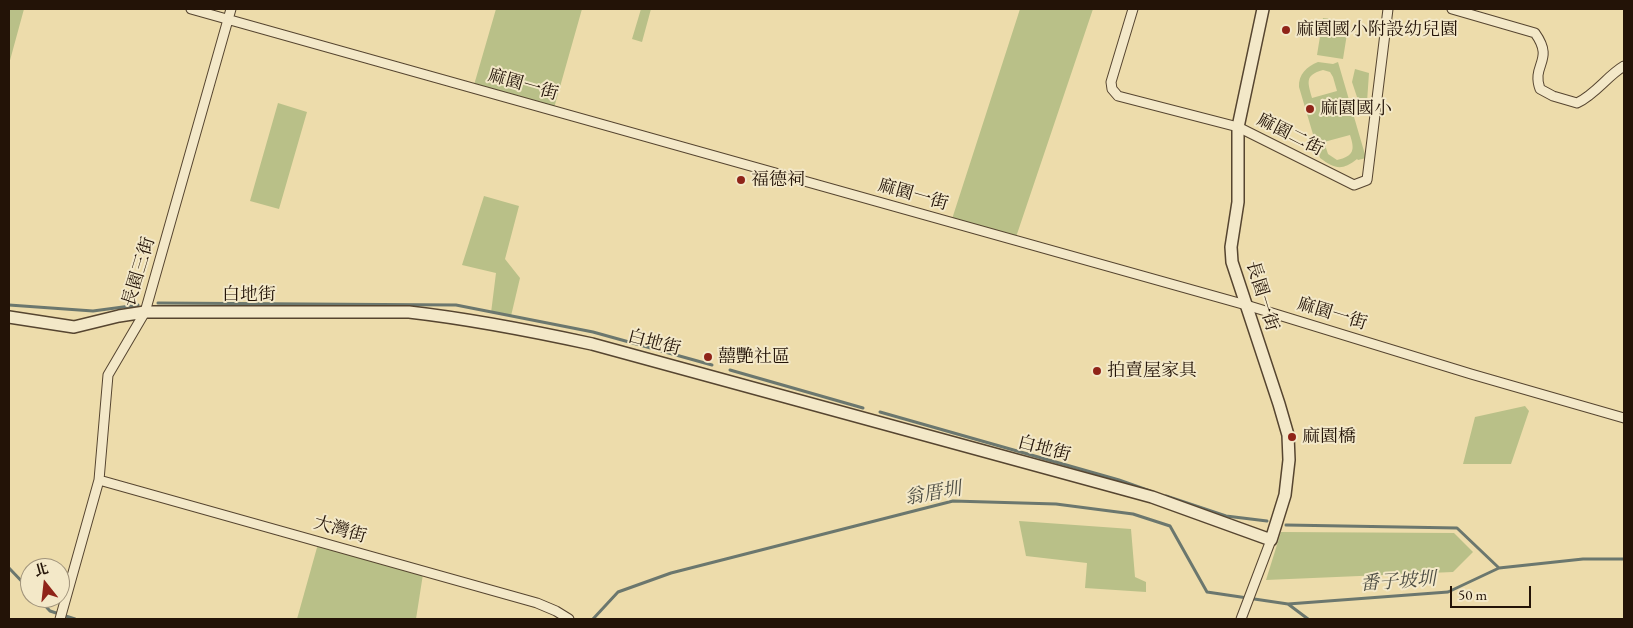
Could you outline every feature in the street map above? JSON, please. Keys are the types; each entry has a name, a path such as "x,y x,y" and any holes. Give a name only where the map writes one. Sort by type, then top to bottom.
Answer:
{"street":[{"name":"麻園一街","path":"191,9 1246,305 1471,374 1624,418"},
{"name":"長園三街","path":"60,619 99,480 108,375 146,312 231,9"},
{"name":"麻園二街","path":"1133,9 1111,82 1112,89 1118,96 1238,127 1354,185 1367,180 1388,9"},
{"name":"長園一街","path":"1242,616 1271,540 1285,495 1289,460 1288,435 1232,262 1231,247 1238,202 1238,127 1263,9"},
{"path":"1452,9 1535,33 1542,43 1544,54 1536,79 1540,90 1553,96 1577,103 1589,97 1624,66"},
{"name":"白地街","path":"9,317 74,328 119,316 146,312 409,312 439,315 528,330 611,349 1152,497 1271,540"},
{"name":"大灣街","path":"99,480 537,603 569,619"}],"green space":[{"path":"9,9 24,9 9,64"},
{"path":"496,9 582,9 554,108 474,85"},
{"path":"641,9 651,9 642,42 632,39"},
{"path":"1020,9 1093,9 1016,237 952,219"},
{"path":"1323,18 1349,21 1343,59 1317,55"},
{"path":"1318,62 1333,64 1338,62 1366,158 1357,159 1343,167 1338,167 1320,158 1299,87 1302,75","holes":["1323,70 1330,72 1337,91 1312,98 1309,88 1310,77","1350,135 1353,148 1347,157 1337,160 1328,154 1324,142"]},
{"path":"1355,69 1369,73 1367,102 1359,103 1352,82"},
{"path":"278,103 307,112 279,209 250,201"},
{"path":"484,196 519,206 505,259 520,278 511,316 491,313 496,273 462,265"},
{"path":"1525,406 1529,411 1511,464 1463,464 1475,417"},
{"path":"1019,521 1131,529 1135,577 1146,582 1146,592 1085,588 1087,563 1026,556"},
{"path":"1281,532 1454,533 1473,552 1453,572 1266,580"},
{"path":"318,544 423,574 416,619 297,619"}],"waterway":[{"path":"158,303 456,305 593,332 712,365"},
{"path":"9,305 93,311 138,305"},
{"path":"730,370 863,408"},
{"path":"880,412 1119,480 1150,491"},
{"path":"1166,496 1226,516 1267,521"},
{"name":"翁厝圳","path":"593,619 618,592 671,573 953,501 1056,504 1133,514 1170,526 1207,592 1288,604 1448,592 1499,568 1583,559 1624,559"},
{"path":"1286,525 1457,528 1499,568"},
{"name":"翁厝圳","path":"9,568 20,580"},
{"path":"1288,604 1308,619"},
{"name":"翁厝圳","path":"47,608 50,611 75,619"}],"place":[{"name":"麻園國小附設幼兒園","path":"1286,30"},
{"name":"麻園國小","path":"1310,109"},
{"name":"福德祠","path":"741,180"},
{"name":"囍艷社區","path":"708,357"},
{"name":"拍賣屋家具","path":"1097,371"},
{"name":"麻園橋","path":"1292,437"}],"water label":[{"name":"番子坡圳","path":"1398,582"}]}
